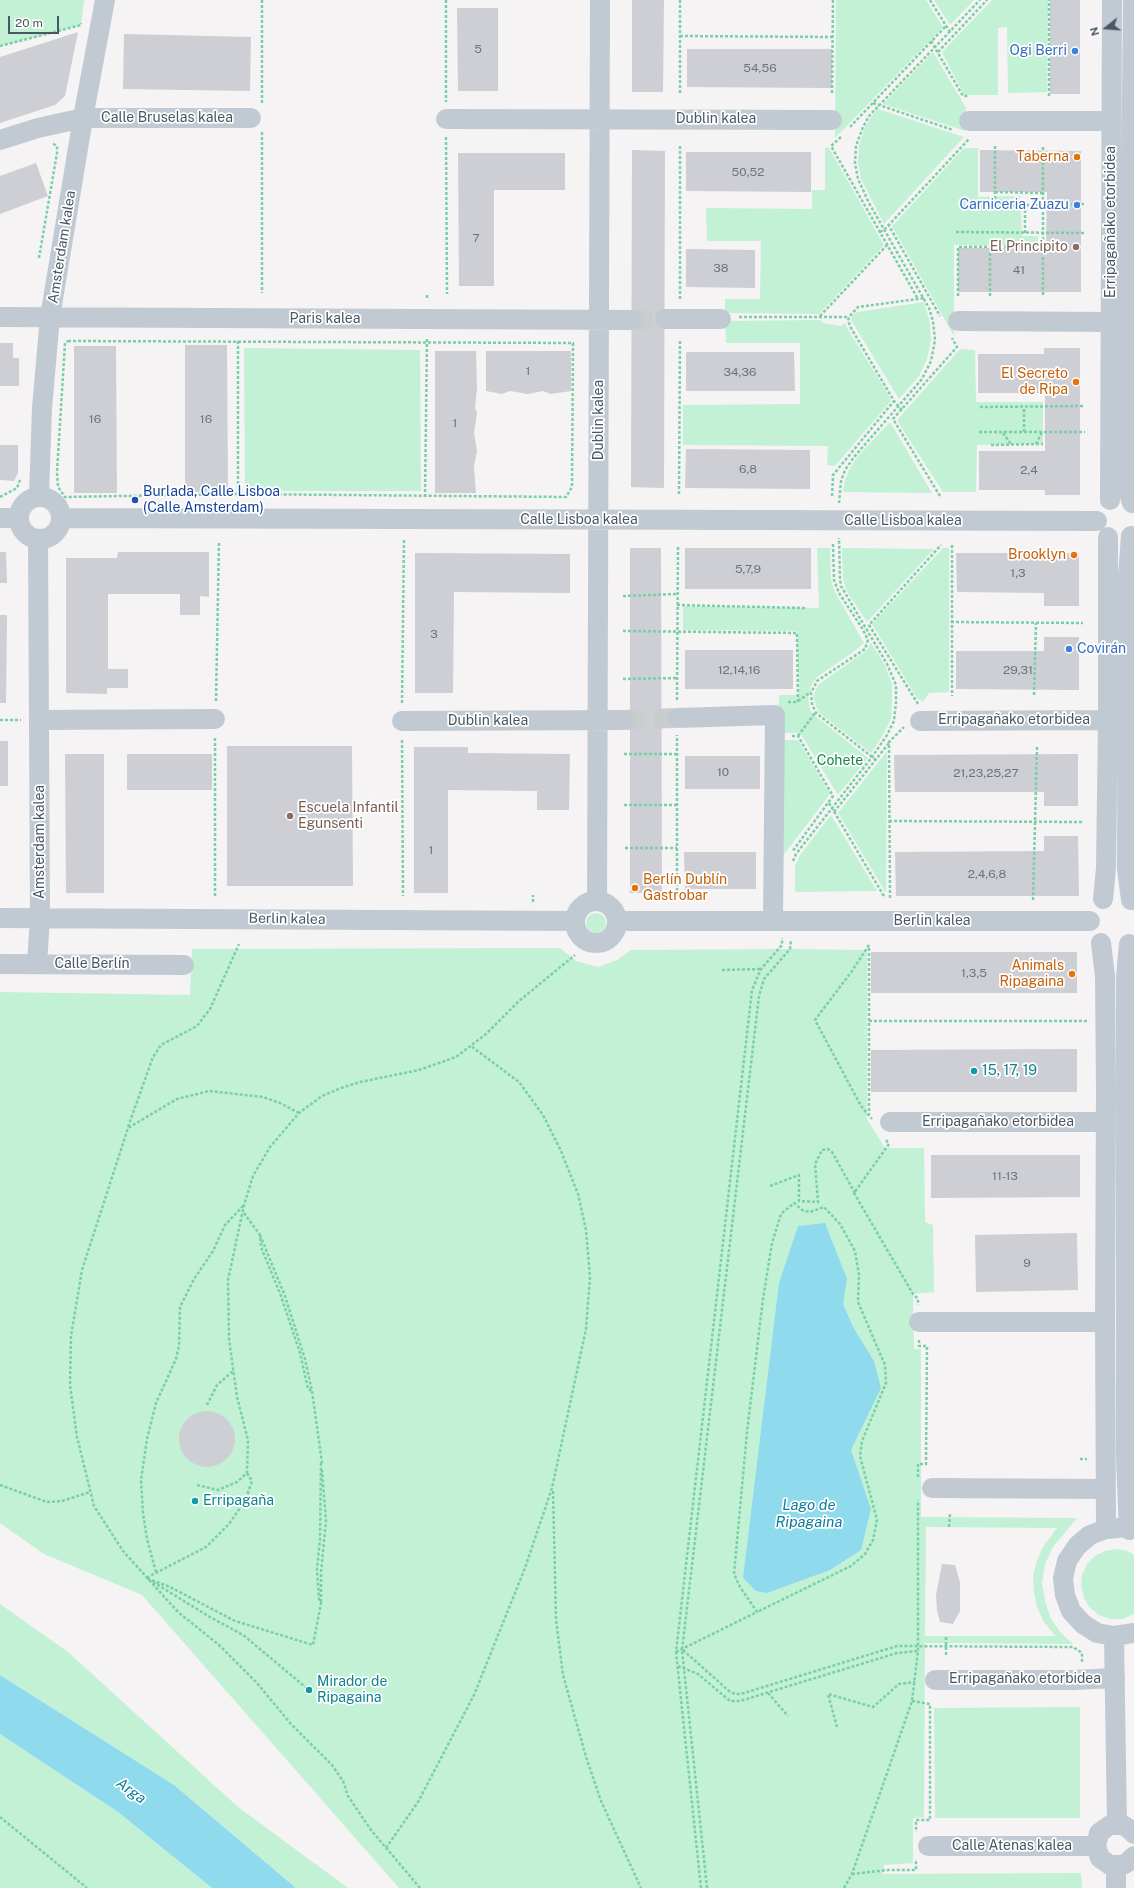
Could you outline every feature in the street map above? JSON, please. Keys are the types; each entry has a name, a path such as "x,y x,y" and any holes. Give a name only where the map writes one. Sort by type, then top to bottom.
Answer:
{"street":[{"name":"Amsterdam kalea","path":"39,496 42,408 50,317 83,118 105,0"},
{"name":"Dublin kalea","path":"598,900 600,0"},
{"name":"Erripagañako etorbidea","path":"1112,0 1112,121 1124,322 1128,490 1133,504"},
{"name":"Erripagañako etorbidea","path":"1110,500 1124,322 1133,0"},
{"name":"Calle Bruselas kalea","path":"0,140 38,128 83,118 258,117"},
{"name":"Dublin kalea","path":"446,119 600,119 840,128"},
{"path":"964,130 1112,121"},
{"name":"Paris kalea","path":"0,317 632,320"},
{"path":"665,319 720,319"},
{"path":"950,325 1124,322"},
{"path":"39,496 48,498 55,502 60,510 61,518 59,527 54,534 47,538 38,539 30,537 24,533 20,526 9,518 20,510 24,503 31,498 39,496"},
{"path":"1102,529 1100,508 1110,500 1121,498 1133,504"},
{"name":"Calle Lisboa kalea","path":"61,518 598,520 1102,529 1120,540 1133,535"},
{"name":"Erripagañako etorbidea","path":"1102,529 1108,720 1106,868 1103,899"},
{"path":"1133,535 1128,575 1128,869 1133,902"},
{"name":"Amsterdam kalea","path":"37,964 40,918 30,720 38,539"},
{"path":"678,718 778,708 773,921"},
{"name":"Erripagañako etorbidea","path":"917,717 1108,720"},
{"path":"30,720 215,719"},
{"path":"598,721 624,720"},
{"name":"Dublin kalea","path":"402,721 598,721"},
{"path":"1132,942 1120,947 1110,947 1101,942 1093,933 1090,920 1096,905 1103,899 1112,896 1122,896 1133,902"},
{"path":"598,900 607,903 615,911 618,921 615,932 607,940 596,943 585,940 577,932 575,921 577,912 582,906 589,901 598,900"},
{"name":"Berlin kalea","path":"0,918 575,921"},
{"name":"Berlin kalea","path":"618,921 1090,920"},
{"path":"1101,942 1105,976 1106,1529"},
{"path":"1132,942 1126,976 1126,1458 1132,1530 1118,1528 1106,1529 1090,1535 1077,1546 1067,1561 1063,1578 1065,1595 1071,1611 1083,1624 1097,1632 1114,1636 1134,1633"},
{"name":"Calle Berlín","path":"0,964 184,965"},
{"name":"Erripagañako etorbidea","path":"883,1128 1106,1122"},
{"path":"919,1322 1105,1322"},
{"path":"923,1489 1106,1489"},
{"name":"Erripagañako etorbidea","path":"1114,1636 1117,1824"},
{"name":"Erripagañako etorbidea","path":"935,1680 1078,1680 1115,1678"},
{"path":"1134,1834 1129,1828 1117,1824 1110,1825 1099,1833 1096,1846 1100,1858 1110,1865 1116,1866 1128,1862 1134,1856"},
{"name":"Calle Atenas kalea","path":"920,1846 1096,1846"},
{"path":"1116,1866 1116,1888"}],"path":[{"path":"262,0 258,117 262,294"},
{"path":"446,0 447,294"},
{"path":"680,0 680,94"},
{"path":"832,93 833,0"},
{"path":"930,0 950,32"},
{"path":"938,52 987,0"},
{"path":"1049,0 1049,96"},
{"path":"0,46 81,25 82,19"},
{"path":"918,300 831,146 840,128 873,103 946,26"},
{"path":"680,36 833,37"},
{"path":"931,41 963,96 969,96"},
{"path":"873,103 964,130 885,229 880,232"},
{"path":"39,264 57,153 57,146 52,143 47,145"},
{"path":"680,146 680,299"},
{"path":"995,146 995,206"},
{"path":"1043,146 1043,296"},
{"path":"995,192 1043,193"},
{"path":"981,206 1085,204"},
{"path":"1025,205 1025,233"},
{"path":"888,224 929,298 950,325 957,347 893,419 940,496"},
{"path":"956,232 1085,233"},
{"path":"819,317 887,245"},
{"path":"958,296 958,246 1044,246"},
{"path":"990,246 990,296"},
{"path":"425,497 428,319 427,295"},
{"path":"902,410 894,401 848,321 849,317 858,307 929,298"},
{"path":"720,319 726,317 849,317"},
{"path":"679,494 680,339"},
{"path":"68,341 427,343 573,343 572,488 566,497 425,497 405,495 238,494 65,497 58,487 57,472 65,343 68,341"},
{"path":"238,341 238,494"},
{"path":"832,496 832,474 894,401"},
{"path":"980,407 1085,406"},
{"path":"1024,407 1024,432"},
{"path":"979,432 1085,432"},
{"path":"1003,432 1011,444"},
{"path":"1036,444 1042,432"},
{"path":"991,445 1043,444"},
{"path":"402,896 402,721 405,495"},
{"path":"833,544 834,580 839,593 868,640 865,649 817,681 812,691 812,704 815,713 876,760"},
{"path":"862,628 869,625 941,545"},
{"path":"952,545 952,696"},
{"path":"623,596 678,594"},
{"path":"678,605 805,608"},
{"path":"951,622 1083,623"},
{"path":"1034,695 1036,622"},
{"path":"834,812 889,742 917,717 916,703 869,625"},
{"path":"623,631 797,633 798,701"},
{"path":"623,679 677,678"},
{"path":"778,708 798,701 812,691"},
{"path":"798,736 815,713"},
{"path":"0,720 30,720"},
{"path":"889,742 890,898"},
{"path":"1033,900 1037,747"},
{"path":"624,754 677,754"},
{"path":"829,803 885,898"},
{"path":"624,805 677,805"},
{"path":"889,822 1083,822"},
{"path":"625,848 677,848"},
{"path":"239,944 210,1009 197,1026 161,1045 153,1057 128,1128 82,1270 71,1336 70,1385 77,1437 94,1506 123,1551 178,1612 219,1645 257,1683 290,1723 332,1765 343,1781 348,1796 363,1818 420,1888"},
{"path":"701,1888 676,1652 752,990 762,969 782,945"},
{"path":"854,1193 889,1144 883,1128 869,1116 851,1088 844,1072 815,1020 852,972 869,945 869,1116"},
{"path":"146,1578 156,1572 174,1565 206,1547 229,1524 245,1501 252,1481 247,1473 248,1440 237,1397 229,1339 228,1280 244,1205 253,1176 270,1147 299,1113 322,1096 341,1088 412,1072 456,1057 486,1034 519,1001 575,955"},
{"path":"722,970 762,969"},
{"path":"869,1021 1091,1021"},
{"path":"386,1848 418,1802 474,1695 525,1568 552,1488 586,1329 590,1277 586,1230 578,1194 561,1151 543,1115 519,1082 471,1046"},
{"path":"128,1128 177,1099 209,1091 263,1097 280,1103 299,1113"},
{"path":"770,1186 799,1175 799,1201 818,1202 815,1164 822,1150 828,1149 832,1152 854,1193 918,1299 919,1346 927,1346 926,1464 918,1464 923,1489 918,1651 915,1682 912,1701 852,1874 844,1888"},
{"path":"676,1652 851,1566 865,1554 873,1540 877,1520 860,1456 862,1442 886,1383 885,1365 858,1302 859,1275 855,1251 840,1224 824,1207 810,1212 802,1210 794,1203 781,1214 772,1243 763,1299 747,1432 734,1574 740,1587 757,1612"},
{"path":"156,1572 147,1539 143,1513 141,1480 147,1439 156,1403 176,1359 179,1346 180,1307 194,1279 213,1251 225,1225 244,1205"},
{"path":"146,1578 170,1587 235,1621 313,1645 321,1603 322,1559 326,1521 321,1462 312,1391 308,1389 300,1353 283,1303 261,1247 260,1235 243,1213"},
{"path":"207,1405 217,1385 233,1371"},
{"path":"321,1462 320,1540 317,1569 319,1599 321,1603"},
{"path":"197,1485 218,1490 237,1482 247,1473"},
{"path":"0,1485 47,1502 62,1501 90,1492"},
{"path":"552,1488 556,1619 562,1675 586,1757 601,1801 641,1888"},
{"path":"949,1527 950,1514"},
{"path":"146,1578 243,1635 310,1690"},
{"path":"946,1636 946,1655"},
{"path":"682,1650 729,1692 741,1694 897,1646 1073,1647"},
{"path":"678,1666 698,1674 730,1701 740,1701 897,1653 918,1651"},
{"path":"836,1727 828,1694 874,1707 899,1684 915,1682"},
{"path":"768,1693 788,1716"},
{"path":"852,1874 888,1870 916,1870 920,1846 916,1820 930,1820 930,1704 912,1701"},
{"path":"0,1817 87,1888"}],"green space":[{"path":"0,0 84,0 81,25 0,46"},
{"path":"836,0 926,0 943,27 835,138"},
{"path":"934,0 974,0 950,25"},
{"path":"992,0 1048,0 1047,92 1008,93 1007,27 998,28 998,95 964,95 942,52"},
{"path":"933,52 966,108 965,131 883,104"},
{"path":"878,109 964,137 884,224 861,179 858,163 859,146 865,127"},
{"path":"825,147 829,148 884,245 819,314 725,313 725,299 760,299 761,241 707,241 706,208 812,209 812,190 825,190"},
{"path":"964,148 978,148 978,197 1020,196 1022,236 1038,236 1038,245 954,245 954,336 892,226"},
{"path":"924,302 930,323 931,340 927,359 919,376 899,399 851,320 853,315 858,312"},
{"path":"820,320 823,323 841,326 845,323 891,401 835,466 827,465 828,446 683,445 683,405 800,404 800,343 726,343 725,321"},
{"path":"244,348 420,350 421,491 245,491"},
{"path":"960,349 975,350 976,402 1043,402 1043,444 977,445 976,492 943,492 898,422 898,419"},
{"path":"890,422 932,493 843,492 845,480 849,470 857,457"},
{"name":"Cohete","path":"817,548 830,548 831,580 835,592 864,643 817,677 812,684 808,697 810,710 814,715 868,758 838,795 800,733 779,733 779,695 799,695 797,631 683,630 683,606 819,608"},
{"path":"842,548 934,549 867,622 846,590 843,578"},
{"path":"943,548 949,548 949,692 929,693 923,702 917,698 872,624"},
{"path":"871,643 885,665 892,684 892,702 891,719 871,753 818,712 813,696 818,685 867,650"},
{"path":"779,740 798,740 830,794 782,857"},
{"path":"887,751 886,893 838,813"},
{"path":"831,815 877,891 795,892 795,866 800,855"},
{"path":"596,913 603,916 606,923 603,930 596,933 589,930 586,923 589,916"},
{"path":"560,948 576,961 598,967 617,960 631,950 867,950 867,1119 885,1148 924,1148 925,1222 933,1225 934,1292 913,1294 914,1349 921,1349 921,1517 1077,1518 1053,1547 1045,1564 1042,1583 1045,1601 1051,1619 1060,1632 1073,1644 925,1643 924,1817 913,1818 913,1863 884,1865 883,1874 1081,1873 1082,1888 399,1888 142,1595 44,1554 0,1523 0,992 190,995 192,949","holes":["926,1527 1057,1528 1043,1547 1037,1560 1033,1576 1037,1607 1044,1622 1055,1636 925,1636"]},
{"path":"1117,1549 1128,1551 1134,1555 1134,1614 1122,1619 1110,1619 1099,1615 1090,1608 1084,1598 1081,1586 1082,1575 1087,1564 1095,1556 1105,1551"},
{"path":"0,1604 68,1652 238,1807 348,1888 296,1888 174,1785 0,1675"},
{"path":"1080,1707 1080,1818 935,1818 934,1708"},
{"path":"0,1734 118,1812 212,1888 0,1888"}],"water":[{"name":"Lago de Ripagaina","path":"825,1223 847,1279 843,1304 853,1327 874,1361 881,1388 851,1450 871,1509 861,1550 830,1570 767,1593 756,1591 743,1578 779,1283 798,1226"},
{"name":"Arga","path":"0,1675 174,1785 296,1888 212,1888 118,1812 0,1734"}],"building":[{"path":"632,0 664,0 663,92 632,92"},
{"path":"1050,0 1080,0 1080,94 1050,94"},
{"path":"457,8 498,8 498,91 458,91"},
{"path":"78,32 65,96 55,105 0,123 0,57"},
{"path":"124,34 251,37 250,91 123,89"},
{"path":"687,49 832,49 832,88 687,87"},
{"path":"632,150 665,151 664,488 631,487"},
{"path":"980,150 1081,151 1081,292 958,292 958,248 1046,248 1047,192 980,192"},
{"path":"686,152 811,152 811,192 686,191"},
{"path":"458,153 565,153 565,190 494,190 494,286 459,286"},
{"path":"36,163 48,196 0,214 0,176"},
{"path":"686,249 755,250 755,288 686,287"},
{"path":"0,343 13,343 13,358 19,358 19,386 0,386"},
{"path":"185,345 227,345 228,492 185,492"},
{"path":"74,346 116,346 117,493 74,493"},
{"path":"1044,348 1080,348 1080,495 1045,495 1045,490 979,490 979,451 1045,451 1045,393 978,393 978,354 1044,354"},
{"path":"435,351 476,351 477,389 475,408 477,413 474,433 477,451 474,466 476,493 435,493"},
{"path":"486,351 571,351 571,391 551,394 543,391 528,394 510,391 502,394 486,391"},
{"path":"686,352 794,352 795,391 686,391"},
{"path":"0,445 18,445 18,473 14,481 0,480"},
{"path":"686,449 810,450 810,489 685,488"},
{"path":"630,548 661,548 662,893 630,893"},
{"path":"685,548 811,548 811,589 685,589"},
{"path":"0,552 6,552 7,583 0,583"},
{"path":"118,552 209,552 209,597 200,596 200,615 180,615 180,594 108,594 108,669 128,669 128,688 107,688 107,694 66,693 66,558 117,558"},
{"path":"415,553 570,554 570,593 454,592 453,693 415,693"},
{"path":"956,553 1079,553 1079,606 1044,606 1044,593 957,592"},
{"path":"0,615 7,615 6,703 0,703"},
{"path":"1044,637 1079,637 1079,690 956,689 956,651 1044,651"},
{"path":"685,650 793,650 793,689 685,689"},
{"path":"0,741 8,741 8,786 0,786"},
{"name":"Escuela Infantil Egunsenti","path":"227,746 352,746 353,886 227,886"},
{"path":"414,747 468,747 468,753 570,754 569,810 537,810 537,791 448,790 448,893 414,893"},
{"path":"65,754 104,754 104,893 66,893"},
{"path":"127,754 212,754 212,790 127,790"},
{"path":"1078,754 1078,806 1044,806 1044,792 895,792 894,755"},
{"path":"685,756 760,756 760,789 685,789"},
{"path":"1044,836 1078,836 1079,896 896,896 895,852 1044,851"},
{"path":"684,852 756,852 756,889 685,889"},
{"path":"871,952 1077,952 1077,993 871,993"},
{"name":"15, 17, 19","path":"1077,1049 1077,1092 871,1092 871,1050"},
{"path":"931,1155 1080,1155 1080,1197 931,1198"},
{"path":"1077,1233 1078,1290 976,1292 975,1235"},
{"path":"207,1411 218,1413 227,1419 233,1428 235,1439 233,1450 227,1459 218,1465 207,1467 196,1465 187,1459 181,1450 179,1439 181,1428 187,1419 196,1413"},
{"path":"942,1564 955,1565 960,1582 960,1611 953,1624 940,1622 937,1610 936,1595"}],"tunnel":[{"path":"632,320 665,319"},
{"path":"624,720 677,718"}],"place":[{"name":"Ogi Berri","path":"1075,51"},
{"name":"Taberna","path":"1077,157"},
{"name":"Carniceria Zuazu","path":"1077,205"},
{"name":"El Principito","path":"1076,247"},
{"name":"El Secreto de Ripa","path":"1076,382"},
{"name":"Burlada, Calle Lisboa (Calle Amsterdam)","path":"135,500"},
{"name":"Brooklyn","path":"1074,555"},
{"name":"Covirán","path":"1069,649"},
{"name":"Escuela Infantil Egunsenti","path":"290,816"},
{"name":"Berlín Dublín Gastrobar","path":"635,888"},
{"name":"Animals Ripagaina","path":"1072,974"},
{"name":"15, 17, 19","path":"974,1071"},
{"name":"Erripagaña","path":"195,1501"},
{"name":"Mirador de Ripagaina","path":"309,1690"}]}
